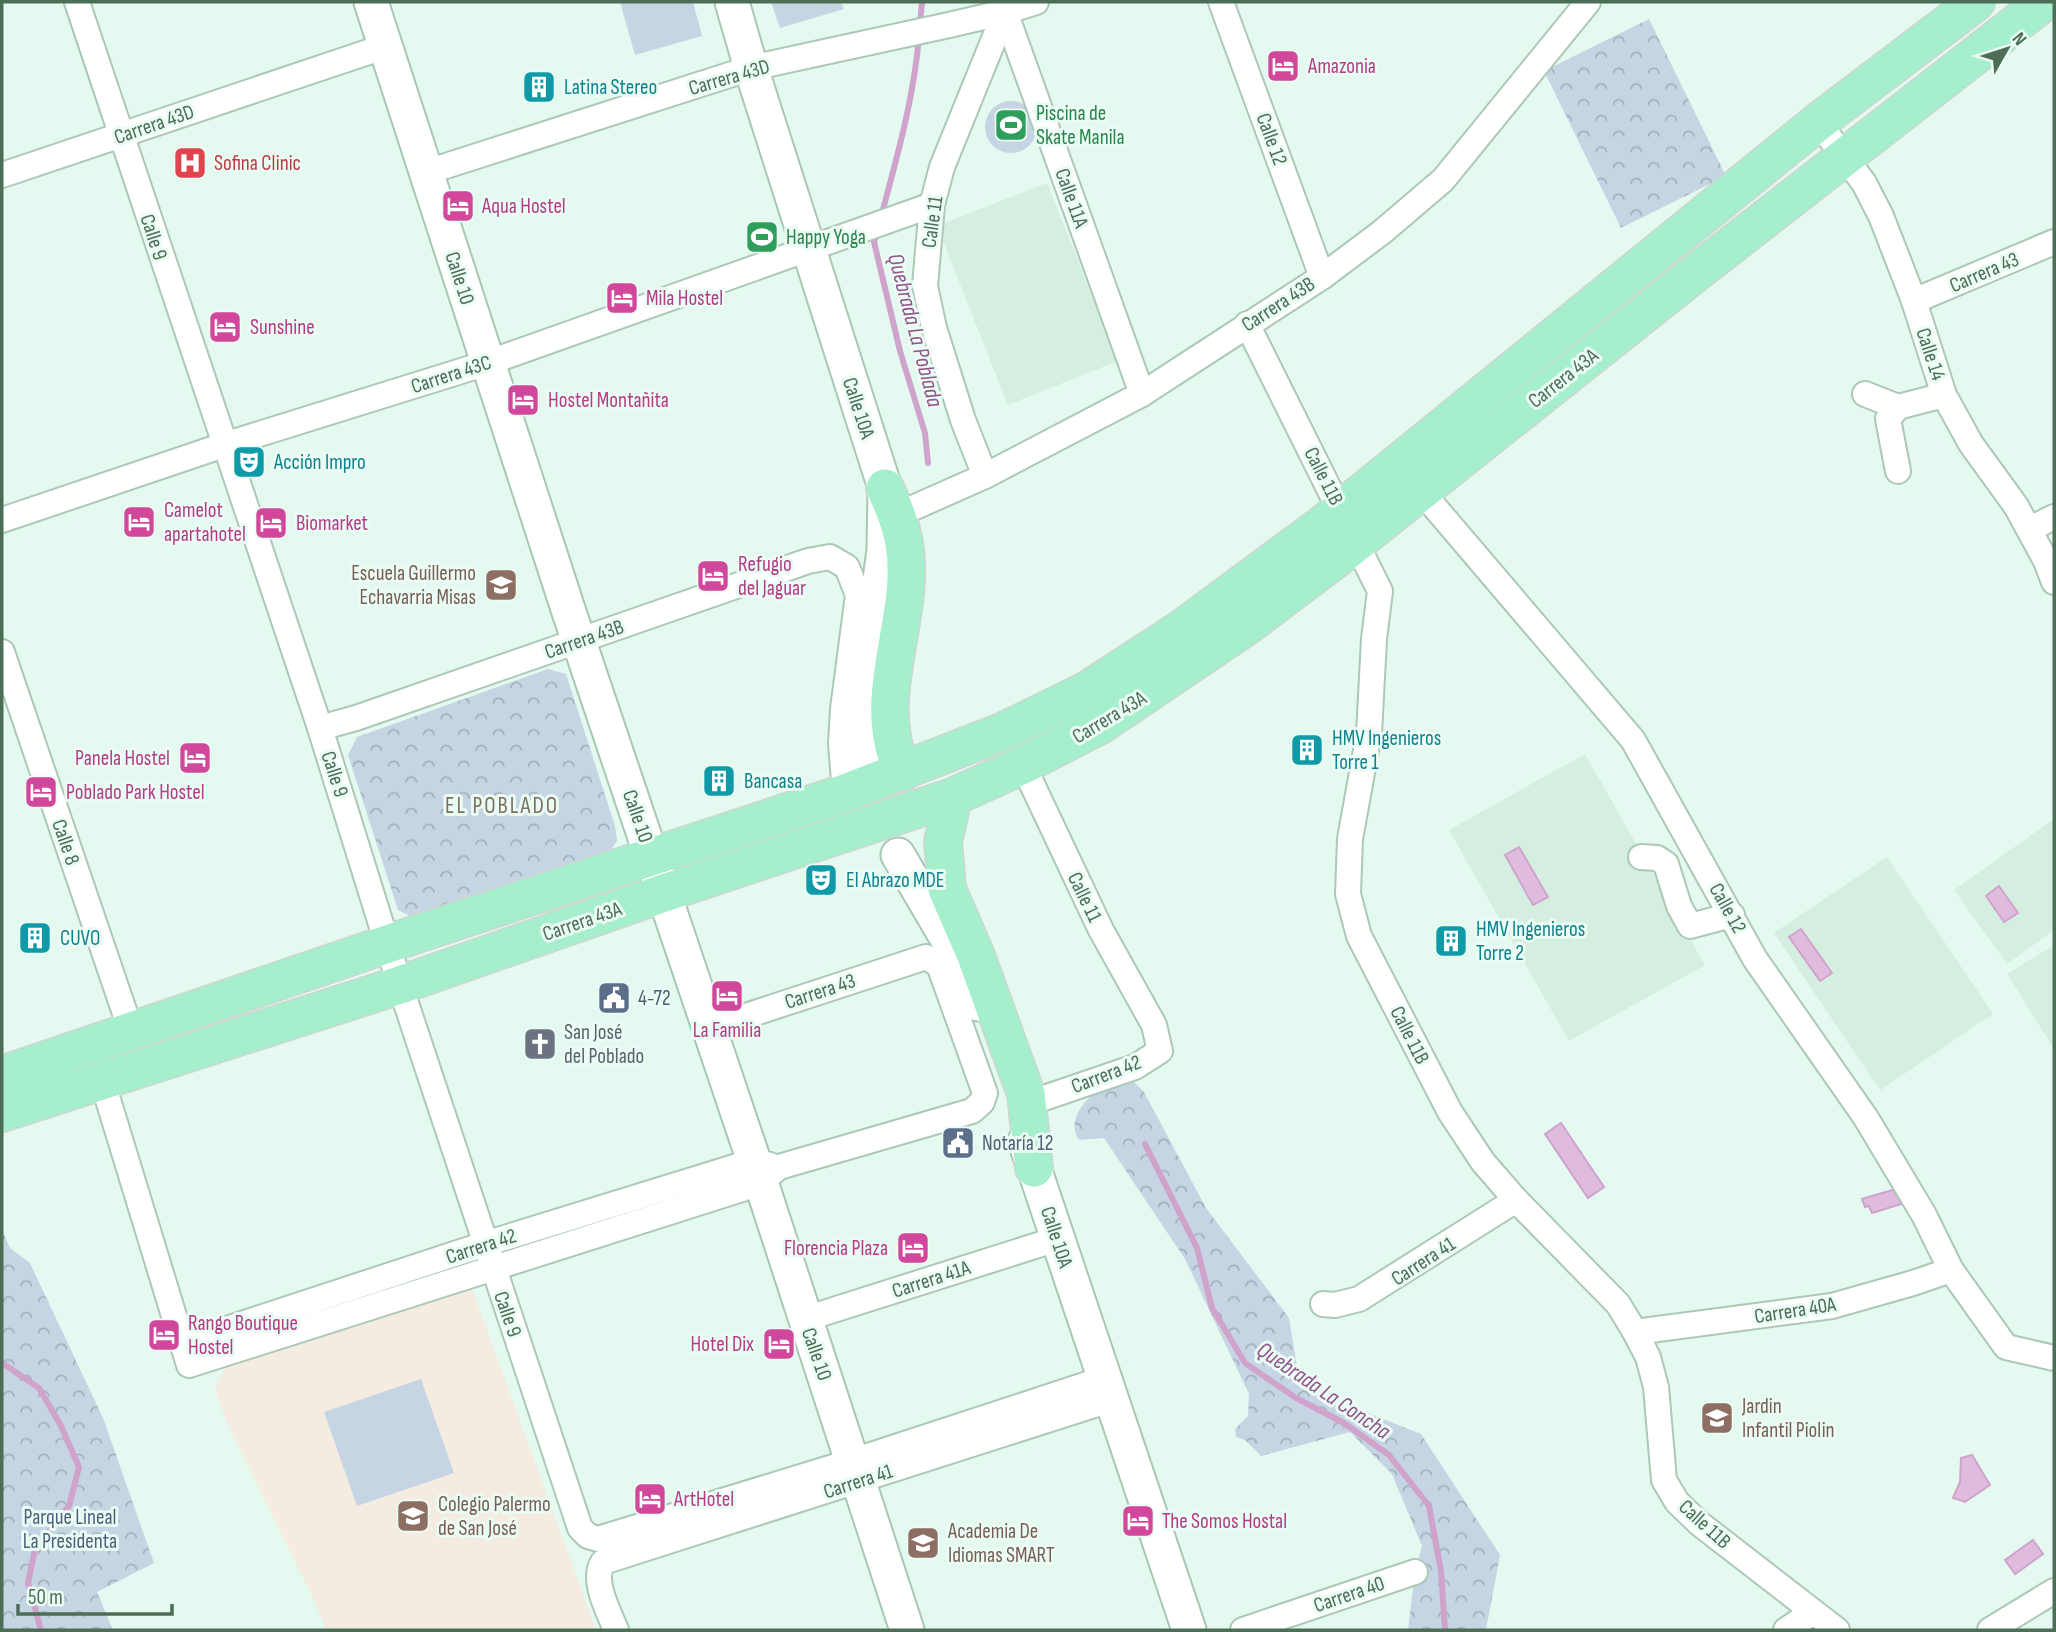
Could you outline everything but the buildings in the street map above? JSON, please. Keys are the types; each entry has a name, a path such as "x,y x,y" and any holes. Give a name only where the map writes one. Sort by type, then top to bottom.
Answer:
{"main road":[{"name":"Calle 10","path":"371,2 487,363 651,856 709,1027 764,1170 805,1319 907,1630"},
{"path":"732,2 751,68"},
{"name":"Carrera 43A","path":"2,1113 400,985 664,893 953,797 1023,765 1115,717 1247,626 1348,525 1818,122 1976,2"},
{"name":"Carrera 43A","path":"2,1075 845,793 1024,722 1086,691 1348,525 1421,491 2044,2"},
{"name":"Calle 10A","path":"751,68 891,502 862,716 865,759"},
{"path":"891,502 905,546 905,585 891,683 891,731 895,755 903,772"},
{"path":"953,797 943,842 947,889 999,1016 1026,1094 1034,1168"},
{"name":"Calle 10A","path":"898,855 949,942 975,996 994,1046 1189,1630"}],"street":[{"name":"Calle 9","path":"77,2 320,728 488,1256 595,1552 616,1630"},
{"name":"Carrera 43D","path":"426,172 751,68 949,26 1003,7 1036,2"},
{"name":"Calle 12","path":"1222,2 1322,277"},
{"name":"Carrera 43B","path":"891,502 985,476 1142,394 1322,277 1382,232 1443,180 1588,2"},
{"name":"Calle 11","path":"985,476 963,420 934,328 925,286 932,205 942,167 1003,7"},
{"name":"Calle 11A","path":"1003,7 1142,394"},
{"name":"Carrera 43D","path":"2,175 386,46"},
{"name":"Calle 14","path":"1818,122 1864,183 1881,216 1914,301 1944,395 1971,444 2030,529 2054,582"},
{"name":"Carrera 43C","path":"2,520 224,445 487,363 932,205"},
{"path":"894,220 928,251"},
{"name":"Carrera 43","path":"1914,301 2054,242"},
{"name":"Calle 11B","path":"1247,324 1380,591 1369,734 1350,839 1348,894 1359,936 1450,1112 1483,1162 1618,1304 1635,1332 1648,1357 1656,1387 1664,1480 1677,1502 1700,1524 1837,1630"},
{"path":"1865,394 1898,407"},
{"path":"1898,471 1888,419 1898,407 1944,395"},
{"name":"Calle 12","path":"1421,491 1633,740 1755,959 1866,1118 1924,1215 1951,1270 2006,1347 2054,1358"},
{"path":"2030,529 2054,517"},
{"name":"Carrera 43B","path":"320,728 356,718 808,561 830,557 847,567 858,595 843,709 841,744 845,793"},
{"name":"Calle 8","path":"2,652 131,1031"},
{"name":"Calle 11","path":"1023,765 1101,930 1154,1025"},
{"path":"1641,857 1657,858 1666,864 1679,906 1690,926 1732,915"},
{"name":"Carrera 43","path":"709,1027 926,957 939,965 985,1093 982,1102"},
{"name":"Carrera 42","path":"1026,1094 1041,1099 1135,1067 1160,1051 1154,1025"},
{"name":"Carrera 42","path":"102,1080 187,1354 764,1170 972,1111 982,1102"},
{"name":"Carrera 41","path":"1323,1304 1335,1305 1359,1299 1517,1200"},
{"name":"Carrera 41A","path":"805,1319 1057,1239"},
{"name":"Carrera 40A","path":"1635,1332 1832,1306 1951,1270"},
{"name":"Carrera 41","path":"595,1552 1110,1389"},
{"name":"Carrera 40","path":"1243,1630 1415,1572"},
{"path":"1990,1630 2054,1591"},
{"path":"1786,1630 1813,1612"}],"shaded area":[{"path":"1047,183 1118,361 1008,405 937,226"},
{"path":"1585,754 1705,965 1569,1041 1449,830"},
{"path":"2054,819 2054,930 2007,964 1954,890"},
{"path":"1519,847 1548,897 1533,905 1505,855"},
{"path":"1887,857 1993,1014 1880,1090 1774,933"},
{"path":"1999,886 2018,913 2004,922 1986,896"},
{"path":"1801,929 1832,973 1820,981 1789,937"},
{"path":"2054,945 2054,1049 2007,974"},
{"path":"1561,1123 1604,1187 1588,1198 1545,1134"},
{"path":"1896,1189 1901,1204 1872,1213 1869,1206 1865,1207 1862,1199"},
{"name":"Colegio Palermo de San José","path":"470,1283 596,1630 326,1630 316,1604 229,1428 215,1390 227,1361"},
{"path":"1972,1455 1990,1485 1965,1502 1953,1498 1960,1482 1961,1458"},
{"path":"2033,1540 2043,1554 2015,1574 2005,1560"}],"green space":[{"path":"620,2 693,2 702,36 635,55"},
{"path":"771,2 841,2 844,9 780,28"},
{"path":"1649,19 1726,176 1621,228 1544,71"},
{"name":"Piscina de Skate Manila","path":"1011,101 1021,103 1029,109 1035,117 1035,137 1029,145 1021,151 1011,153 1001,151 993,145 987,137 985,127 987,117 993,109 1001,103"},
{"path":"548,669 566,674 615,826 617,841 605,858 414,918 398,910 348,755 357,737"},
{"path":"1132,1080 1144,1092 1206,1208 1289,1318 1299,1379 1320,1394 1421,1434 1500,1555 1486,1630 1408,1630 1415,1572 1422,1546 1392,1474 1350,1432 1261,1456 1245,1440 1236,1437 1235,1429 1248,1416 1249,1394 1185,1259 1104,1138 1079,1140 1076,1133 1076,1118 1088,1099 1103,1087"},
{"name":"Parque Lineal La Presidenta","path":"2,1230 10,1248 30,1263 103,1418 154,1563 97,1592 113,1630 2,1630"},
{"path":"421,1379 454,1473 357,1506 324,1412"}],"waterway":[{"name":"Quebrada La Poblada","path":"920,25 922,2"},
{"name":"Quebrada La Poblada","path":"881,217 909,105 919,36"},
{"name":"Quebrada La Poblada","path":"878,230 874,242 900,351 925,433 928,463"},
{"name":"Quebrada La Concha","path":"1145,1144 1197,1248 1212,1308 1245,1363 1296,1398 1344,1423 1389,1455 1429,1506 1441,1571 1445,1630"},
{"path":"2,1363 39,1388 61,1426 79,1467 69,1506 35,1549 28,1583 41,1630"}],"place":[{"name":"Amazonia","path":"1283,66"},
{"name":"Latina Stereo","path":"539,87"},
{"name":"Piscina de Skate Manila","path":"1011,125"},
{"name":"Sofina Clinic","path":"190,163"},
{"name":"Aqua Hostel","path":"458,206"},
{"name":"Happy Yoga","path":"762,237"},
{"name":"Mila Hostel","path":"622,298"},
{"name":"Sunshine","path":"225,327"},
{"name":"Hostel Montañita","path":"523,400"},
{"name":"Acción Impro","path":"249,462"},
{"name":"Camelot apartahotel","path":"139,522"},
{"name":"Biomarket","path":"271,523"},
{"name":"Refugio del Jaguar","path":"713,576"},
{"name":"Escuela Guillermo Echavarria Misas","path":"501,585"},
{"name":"HMV Ingenieros Torre 1","path":"1307,750"},
{"name":"Panela Hostel","path":"195,758"},
{"name":"Bancasa","path":"719,781"},
{"name":"Poblado Park Hostel","path":"41,792"},
{"name":"El Abrazo MDE","path":"821,880"},
{"name":"CUVO","path":"35,938"},
{"name":"HMV Ingenieros Torre 2","path":"1451,941"},
{"name":"La Familia","path":"727,996"},
{"name":"4-72","path":"614,998"},
{"name":"San José del Poblado","path":"540,1044"},
{"name":"Notaría 12","path":"958,1143"},
{"name":"Florencia Plaza","path":"913,1248"},
{"name":"Rango Boutique Hostel","path":"164,1335"},
{"name":"Hotel Dix","path":"779,1344"},
{"name":"Jardin Infantil Piolin","path":"1717,1418"},
{"name":"ArtHotel","path":"650,1499"},
{"name":"Colegio Palermo de San José","path":"413,1516"},
{"name":"The Somos Hostal","path":"1138,1521"},
{"name":"Academia De Idiomas SMART","path":"923,1543"}],"district":[{"name":"EL POBLADO","path":"502,805"}]}
